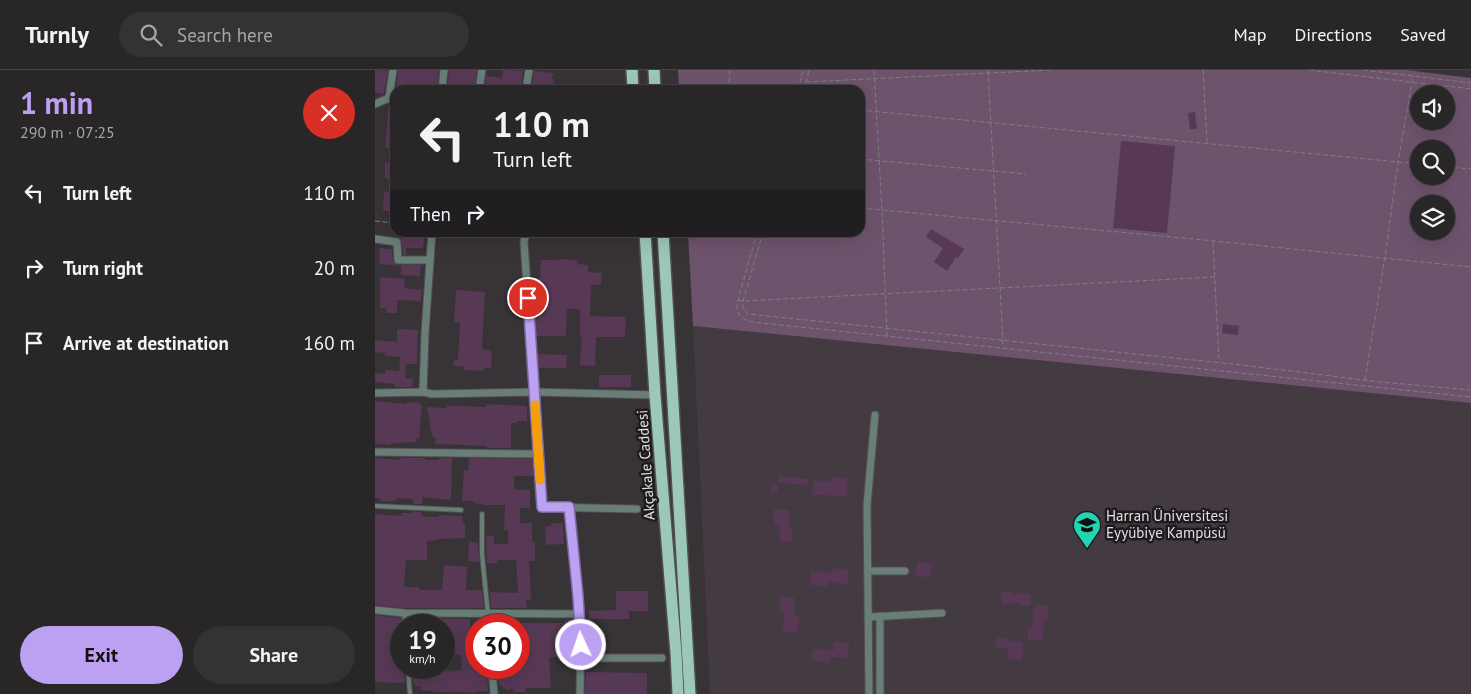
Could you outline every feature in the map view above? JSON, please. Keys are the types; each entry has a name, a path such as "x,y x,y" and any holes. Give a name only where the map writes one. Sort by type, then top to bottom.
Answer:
{"main road":[{"path":"632,70 633,85"},
{"path":"654,70 655,85"},
{"name":"Akçakale Caddesi","path":"645,237 655,395 678,694"},
{"name":"Akçakale Caddesi","path":"663,237 690,694"}],"street":[{"path":"392,85 393,70"},
{"path":"442,85 444,70"},
{"path":"480,85 481,70"},
{"path":"527,85 529,70"},
{"path":"375,104 390,100"},
{"path":"423,392 432,237"},
{"path":"526,237 524,242 542,507 637,509"},
{"path":"375,239 397,242 398,260 430,260"},
{"path":"375,393 535,392 655,395"},
{"path":"869,694 867,505 875,416"},
{"path":"375,452 538,454"},
{"path":"569,507 579,614 580,694"},
{"path":"869,571 905,571"},
{"path":"375,610 404,613 488,614"},
{"path":"869,617 942,613"},
{"path":"530,614 579,614"},
{"path":"880,616 880,694"},
{"path":"581,658 662,658"},
{"path":"493,679 494,694"}],"lane":[{"path":"375,506 461,510"},
{"path":"482,514 482,554 488,614"},
{"path":"409,679 410,694"}],"path":[{"path":"728,85 730,70"},
{"path":"799,85 803,70"},
{"path":"805,85 809,70"},
{"path":"874,70 887,337"},
{"path":"988,70 1003,341 1001,348"},
{"path":"806,82 1051,70"},
{"path":"1203,70 1207,143"},
{"path":"1309,70 1471,89"},
{"path":"1363,70 1471,83"},
{"path":"1365,380 1413,76"},
{"path":"865,111 1410,163"},
{"path":"865,160 1026,174"},
{"path":"1455,168 1471,170"},
{"path":"865,208 1471,266"},
{"path":"375,222 390,223"},
{"path":"756,237 737,300 739,316 744,320 752,322 1471,396"},
{"path":"762,237 743,301 743,309 748,314 1219,362 1365,380 1471,390"},
{"path":"1213,241 1219,362"},
{"path":"737,300 1215,277"}],"shaded area":[{"path":"678,70 1407,70 1471,78 1471,403 693,326 688,237 865,237 865,85 679,85"},
{"name":"Harran Üniversitesi Eyyübiye Kampüsü","path":"693,326 1471,403 1471,694 710,694"}],"building":[{"path":"375,70 388,71 384,94 375,93"},
{"path":"398,70 439,70 438,85 396,85"},
{"path":"449,70 477,70 475,85 448,85"},
{"path":"503,70 523,71 522,85 485,85 486,76 502,78"},
{"path":"534,71 553,73 553,85 532,85"},
{"path":"389,104 390,104 390,148 385,148"},
{"path":"1195,112 1197,129 1190,129 1188,113"},
{"path":"1121,141 1175,146 1167,233 1113,228"},
{"path":"385,162 390,162 390,178 385,178"},
{"path":"384,192 390,192 390,211 383,211"},
{"path":"931,229 964,249 947,271 934,262 943,248 926,237"},
{"path":"401,237 424,237 423,248 406,248 406,255 403,255"},
{"path":"380,248 392,249 393,261 396,265 421,265 420,276 401,275 401,266 379,264"},
{"path":"541,260 578,260 577,264 588,265 588,272 602,273 601,285 591,285 590,316 626,317 625,337 596,337 595,366 580,365 582,337 580,337 580,309 567,309 566,336 536,336 532,278 540,278"},
{"path":"380,277 405,279 404,288 422,290 421,301 397,300 397,313 386,313 386,308 380,308"},
{"path":"456,290 485,292 482,349 491,350 492,354 491,368 485,368 484,371 464,370 464,367 453,366 454,360 458,360 460,323 454,322"},
{"path":"1223,324 1239,326 1238,335 1222,333"},
{"path":"397,329 418,330 417,364 406,364 405,378 413,379 412,387 395,387 395,384 375,382 375,373 385,374 385,370 399,371 400,357 385,356 385,353 375,352 375,340 397,342"},
{"path":"537,354 567,355 566,368 538,368"},
{"path":"599,375 631,375 631,387 599,387"},
{"path":"375,401 407,404 407,402 420,403 422,405 419,439 416,439 416,442 391,443 391,445 375,444"},
{"path":"486,404 527,406 527,421 511,423 511,448 435,444 436,438 432,436 427,407 486,407"},
{"path":"375,458 400,460 400,458 425,458 425,460 439,460 439,458 452,458 451,500 422,497 422,504 413,504 413,499 396,498 396,501 380,501 380,498 375,498"},
{"path":"469,458 533,459 535,476 514,476 514,489 530,490 530,508 520,508 520,523 532,523 532,542 535,541 535,561 529,561 531,600 526,600 527,608 491,608 490,592 518,593 516,560 498,560 498,563 487,563 486,535 494,536 494,544 508,544 508,530 504,530 505,505 485,505 474,503 474,501 462,501 464,470 468,471"},
{"path":"779,476 808,479 807,485 778,483"},
{"path":"830,478 847,478 847,496 812,495 813,481 830,482"},
{"path":"771,485 778,485 778,493 771,493"},
{"path":"774,509 789,510 789,527 792,527 792,542 780,542 779,524 774,523"},
{"path":"412,511 421,512 421,515 424,517 439,517 439,515 462,516 462,523 465,523 465,538 427,541 427,560 406,560 404,587 419,587 419,590 442,590 444,565 467,567 466,590 482,590 484,608 404,608 375,605 375,514 402,516 402,513 412,513"},
{"path":"551,523 563,523 564,544 546,545 545,526 552,526"},
{"path":"469,542 478,543 479,562 468,561"},
{"path":"918,561 933,565 930,578 915,575"},
{"path":"833,568 849,570 847,585 828,582 828,587 810,585 811,570 832,573"},
{"path":"616,591 648,591 648,611 629,611 629,619 589,619 589,611 616,610"},
{"path":"1012,591 1013,594 1030,593 1031,605 1019,606 1019,603 1002,604 1001,592"},
{"path":"780,597 794,597 794,616 799,617 798,633 783,632 784,613 779,612"},
{"path":"1034,605 1049,605 1048,620 1044,621 1043,641 1028,640 1028,628 1032,628"},
{"path":"375,615 390,617 390,679 405,679 405,683 375,682"},
{"path":"455,619 465,619 465,679 487,679 488,691 473,693 438,692 421,690 421,686 415,686 413,683 413,679 455,679 455,670 462,670 461,655 455,655"},
{"path":"574,619 573,653 565,653 565,657 549,657 551,688 525,688 525,692 514,692 513,689 507,690 499,685 498,679 530,679 530,623 564,623 564,620"},
{"path":"996,637 1007,638 1007,641 1023,642 1022,660 1007,659 1008,649 995,648"},
{"path":"834,642 849,642 848,658 830,657 830,662 811,661 813,649 834,650"},
{"path":"586,672 647,673 647,694 585,694"}],"slow traffic":[{"path":"535,405 540,480"}],"place":[{"name":"Harran Üniversitesi Eyyübiye Kampüsü","path":"1087,549"}],"route":[{"path":"528,298 542,507 569,507 575,558 581,645"}]}
